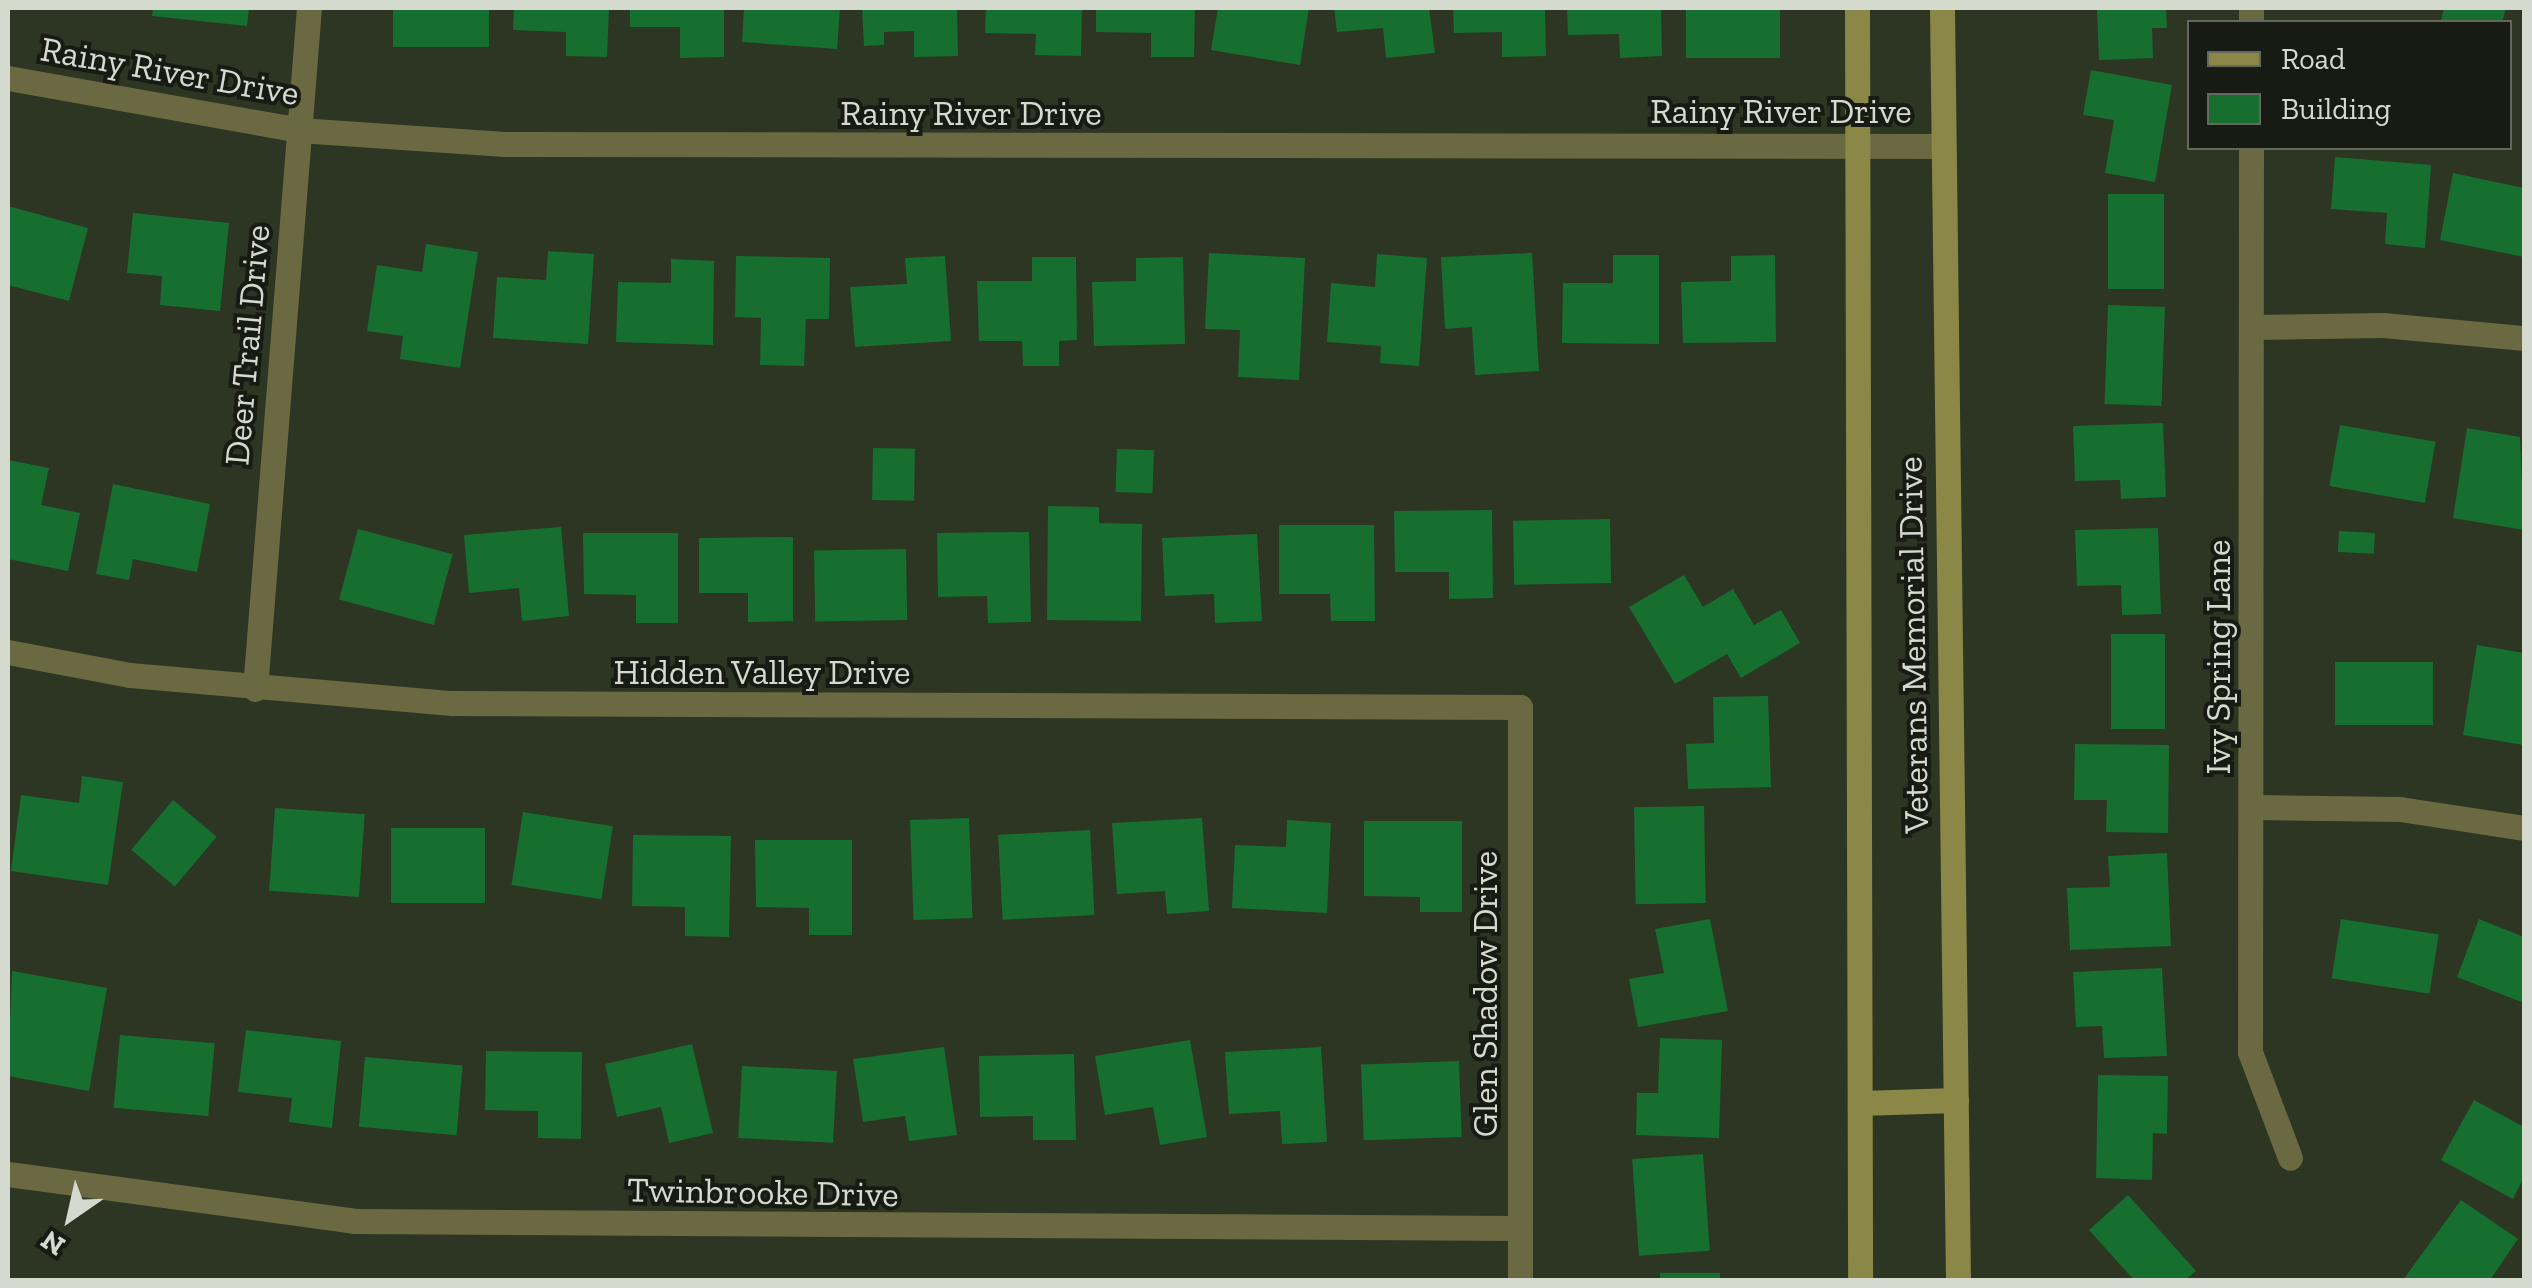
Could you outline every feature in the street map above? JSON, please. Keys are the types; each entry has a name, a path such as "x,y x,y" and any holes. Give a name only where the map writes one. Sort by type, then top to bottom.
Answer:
{"main road":[{"name":"Veterans Memorial Drive","path":"1857,8 1860,1280"},
{"name":"Veterans Memorial Drive","path":"1942,8 1940,146 1958,1280"},
{"path":"1860,1103 1956,1100"}],"street":[{"name":"Deer Trail Drive","path":"255,689 309,8"},
{"name":"Rainy River Drive","path":"8,78 299,130 760,148 1940,146"},
{"name":"Ivy Spring Lane","path":"2251,150 2254,807 2250,1052 2290,1158"},
{"path":"2251,327 2383,325 2524,338"},
{"name":"Hidden Valley Drive","path":"8,652 255,689 720,709 1520,707"},
{"name":"Glen Shadow Drive","path":"1520,707 1520,1280"},
{"path":"2254,807 2400,809 2524,828"},
{"name":"Twinbrooke Drive","path":"8,1174 354,1221 1520,1228"}],"building":[{"path":"153,8 249,8 247,26 152,16"},
{"path":"393,8 489,8 489,47 393,47"},
{"path":"514,8 609,8 607,57 566,56 566,32 513,30"},
{"path":"630,8 724,8 724,57 680,58 680,27 630,27"},
{"path":"744,8 840,8 837,49 742,42"},
{"path":"862,8 957,8 958,56 914,57 914,31 884,32 884,45 864,46"},
{"path":"986,8 1082,8 1081,56 1035,55 1036,34 985,33"},
{"path":"1096,8 1195,8 1194,57 1151,57 1151,33 1096,32"},
{"path":"1218,8 1309,8 1300,65 1211,50"},
{"path":"1334,8 1429,8 1435,53 1386,58 1383,28 1337,32"},
{"path":"1453,8 1545,8 1546,56 1502,57 1502,32 1454,33"},
{"path":"1567,8 1661,8 1662,56 1620,58 1619,34 1568,35"},
{"path":"1686,8 1780,8 1780,58 1686,58"},
{"path":"2097,8 2166,8 2167,28 2152,28 2153,58 2099,60"},
{"path":"2444,8 2506,8 2503,20 2441,20"},
{"path":"2091,70 2172,85 2155,182 2105,173 2114,120 2083,115"},
{"path":"2335,157 2431,165 2425,248 2385,244 2387,213 2331,209"},
{"path":"2453,173 2524,188 2524,257 2440,240"},
{"path":"2108,194 2164,194 2164,289 2108,289"},
{"path":"8,206 88,228 69,301 8,285"},
{"path":"133,213 229,223 220,311 160,305 162,276 127,273"},
{"path":"426,244 478,252 460,368 400,359 403,336 367,331 377,265 422,272"},
{"path":"548,251 594,254 588,344 493,338 497,277 546,280"},
{"path":"1209,253 1305,258 1299,380 1238,377 1240,330 1205,329"},
{"path":"1532,253 1539,371 1475,375 1472,327 1445,329 1441,257"},
{"path":"1377,254 1427,258 1419,366 1380,363 1381,346 1327,342 1331,283 1375,287"},
{"path":"1613,255 1659,255 1659,344 1562,343 1563,283 1613,283"},
{"path":"1775,255 1776,342 1683,343 1681,282 1731,281 1731,256"},
{"path":"736,256 830,258 829,319 806,319 804,366 760,365 761,318 735,317"},
{"path":"945,256 951,341 855,347 850,287 907,284 905,258"},
{"path":"1032,257 1076,257 1077,340 1059,341 1059,366 1023,366 1022,341 979,341 977,281 1032,281"},
{"path":"1183,257 1185,344 1094,346 1092,282 1136,281 1136,258"},
{"path":"671,259 714,261 713,345 616,342 618,282 671,283"},
{"path":"2108,305 2165,307 2162,406 2105,404"},
{"path":"2163,423 2166,497 2121,499 2120,480 2075,481 2073,426"},
{"path":"2340,425 2436,442 2425,503 2329,486"},
{"path":"2467,428 2520,437 2524,530 2453,518"},
{"path":"873,448 915,449 914,501 872,500"},
{"path":"1117,449 1154,450 1152,493 1115,492"},
{"path":"8,460 49,468 41,505 80,513 68,571 8,559"},
{"path":"113,484 210,504 197,572 133,559 129,580 96,574"},
{"path":"1048,506 1099,507 1099,523 1142,524 1141,621 1047,620"},
{"path":"1492,510 1493,598 1449,599 1449,572 1395,572 1394,511"},
{"path":"1610,519 1611,583 1514,585 1513,521"},
{"path":"1279,525 1374,525 1375,621 1331,621 1330,594 1279,594"},
{"path":"561,527 569,616 522,621 519,588 469,593 464,535"},
{"path":"2158,528 2161,614 2122,615 2121,585 2077,586 2075,530"},
{"path":"358,529 453,554 434,625 339,600"},
{"path":"2339,531 2375,533 2374,554 2338,552"},
{"path":"1029,532 1031,622 988,623 987,596 938,597 937,533"},
{"path":"583,533 678,533 678,623 636,623 636,595 584,594"},
{"path":"1257,534 1262,621 1215,623 1214,594 1165,596 1162,538"},
{"path":"793,537 793,621 748,622 748,593 699,593 699,538"},
{"path":"906,549 907,620 815,622 814,551"},
{"path":"1684,575 1703,607 1733,589 1754,625 1781,610 1800,643 1741,678 1727,654 1675,684 1629,607"},
{"path":"2111,634 2165,634 2165,729 2111,729"},
{"path":"2477,645 2524,653 2524,745 2463,735"},
{"path":"2335,662 2433,662 2433,725 2335,725"},
{"path":"1768,696 1771,787 1688,789 1686,744 1714,743 1713,697"},
{"path":"2075,744 2169,745 2168,833 2106,832 2107,800 2074,800"},
{"path":"82,776 123,782 108,885 11,871 21,795 79,803"},
{"path":"173,800 217,837 175,886 131,850"},
{"path":"1704,806 1706,903 1636,904 1634,807"},
{"path":"275,808 365,814 359,897 269,891"},
{"path":"523,812 613,826 601,899 511,885"},
{"path":"969,818 972,918 914,920 910,820"},
{"path":"1202,818 1209,911 1167,914 1165,891 1117,894 1112,823"},
{"path":"1287,820 1331,823 1327,913 1232,908 1235,845 1286,847"},
{"path":"1364,821 1462,821 1462,912 1420,912 1420,897 1364,896"},
{"path":"391,828 485,828 485,903 391,903"},
{"path":"1090,830 1094,915 1003,920 998,835"},
{"path":"633,835 731,836 729,937 685,936 685,907 632,906"},
{"path":"755,840 852,840 852,935 809,935 809,908 756,907"},
{"path":"2167,853 2171,946 2070,950 2067,888 2110,887 2108,856"},
{"path":"1710,919 1728,1011 1638,1027 1629,979 1664,973 1655,929"},
{"path":"2341,919 2439,934 2429,994 2332,978"},
{"path":"2479,919 2524,937 2524,1003 2457,977"},
{"path":"2162,968 2167,1056 2104,1058 2102,1026 2076,1027 2073,972"},
{"path":"12,971 107,988 89,1091 8,1076"},
{"path":"246,1030 341,1041 332,1128 289,1122 292,1098 238,1092"},
{"path":"120,1035 215,1043 208,1116 114,1108"},
{"path":"1660,1038 1722,1040 1719,1138 1636,1135 1637,1093 1658,1093"},
{"path":"1190,1040 1207,1137 1160,1145 1153,1107 1105,1115 1095,1056"},
{"path":"692,1044 713,1133 669,1143 661,1107 617,1117 605,1064"},
{"path":"944,1047 957,1135 909,1141 905,1116 863,1122 853,1059"},
{"path":"1321,1047 1327,1142 1282,1144 1280,1111 1229,1114 1225,1052"},
{"path":"486,1051 582,1052 581,1139 538,1138 538,1111 485,1110"},
{"path":"1074,1054 1076,1140 1033,1140 1033,1116 980,1117 979,1056"},
{"path":"365,1057 463,1066 457,1135 359,1127"},
{"path":"1459,1061 1462,1137 1364,1140 1361,1064"},
{"path":"742,1066 837,1071 833,1143 738,1138"},
{"path":"2098,1075 2168,1076 2167,1134 2153,1133 2152,1180 2096,1178"},
{"path":"2474,1100 2524,1127 2524,1177 2513,1199 2441,1160"},
{"path":"1703,1154 1710,1251 1639,1256 1632,1159"},
{"path":"2128,1195 2196,1271 2185,1280 2134,1280 2089,1230"},
{"path":"2461,1200 2518,1239 2490,1280 2403,1280"},
{"path":"1660,1273 1720,1273 1720,1280 1660,1280"}]}
